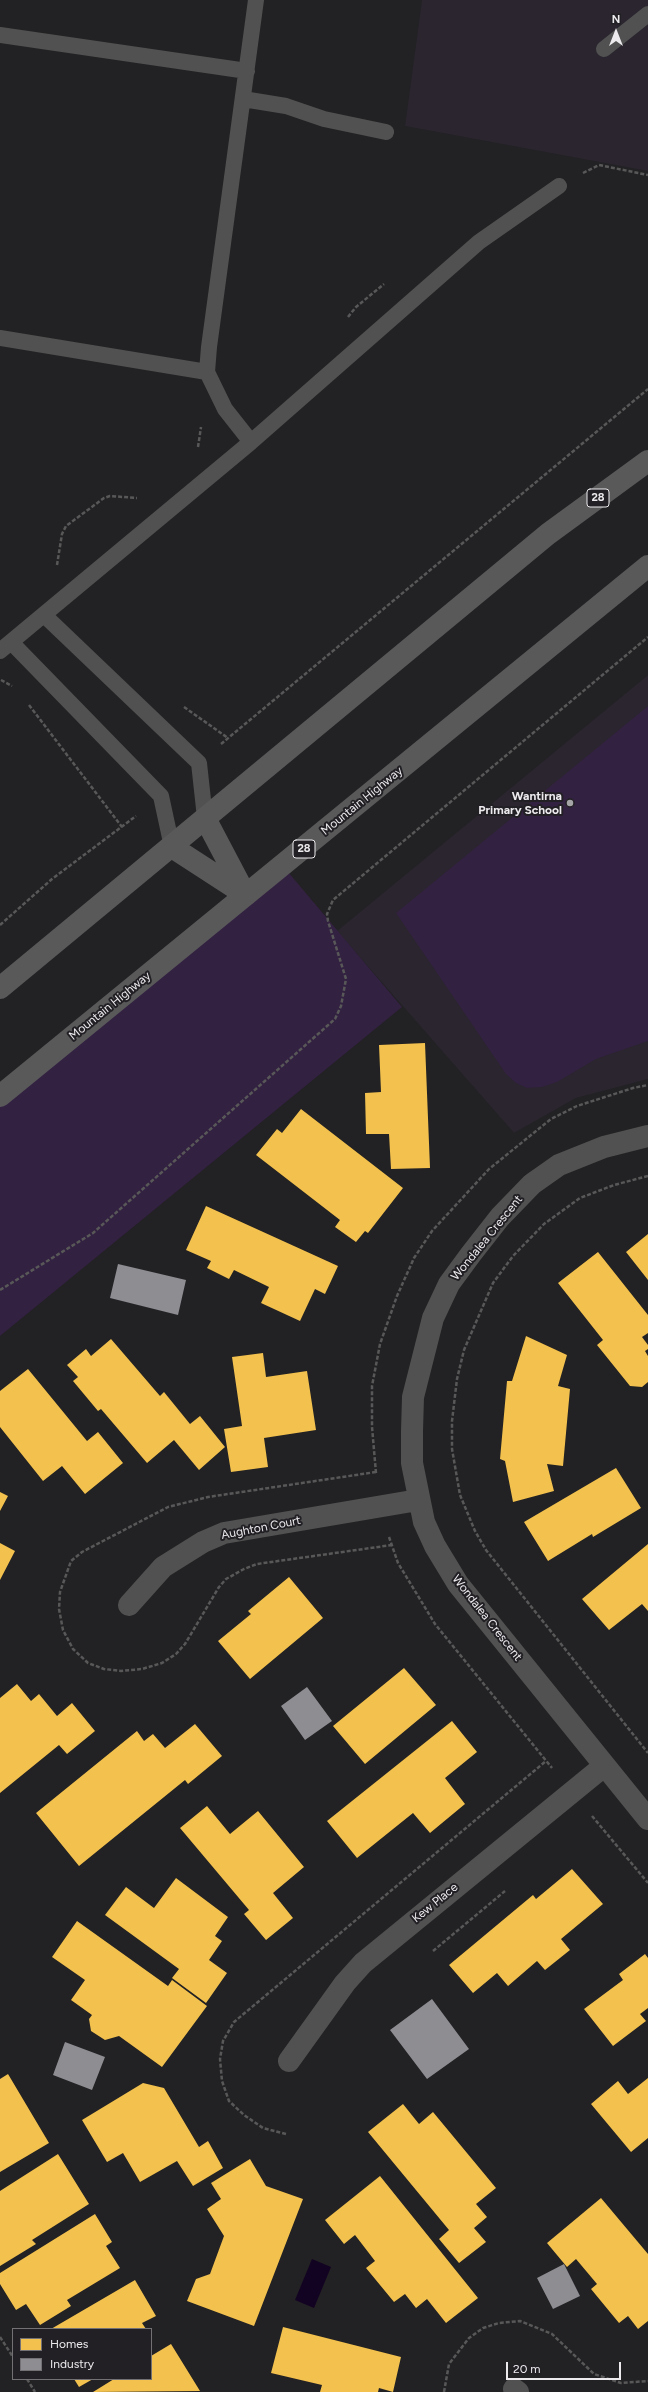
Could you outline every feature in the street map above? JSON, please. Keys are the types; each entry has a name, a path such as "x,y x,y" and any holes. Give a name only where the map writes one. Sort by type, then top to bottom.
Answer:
{"main road":[{"name":"28","path":"0,988 548,534 648,461"},
{"name":"Mountain Highway","path":"0,1096 648,566"},
{"path":"205,818 246,895"},
{"path":"172,847 246,895"}],"street":[{"name":"Wondalea Crescent","path":"648,1136 581,1155 559,1166 532,1184 500,1217 449,1284 433,1318 413,1397 412,1463 418,1500 424,1522 435,1546 458,1584 648,1819"},
{"name":"Aughton Court","path":"129,1605 163,1567 203,1542 224,1533 418,1500"},
{"name":"Kew Place","path":"289,2061 345,1983 363,1963 604,1766"}],"lane":[{"path":"251,442 225,409 207,372 209,347 256,0"},
{"path":"604,49 648,14"},
{"path":"0,35 247,71"},
{"path":"243,99 286,106 324,119 386,132"},
{"path":"172,847 161,796 6,646 251,442 479,242 559,186"},
{"path":"0,338 207,372"},
{"path":"44,615 199,763 205,818"}],"path":[{"path":"559,186 599,165 648,175"},
{"path":"347,324 351,312 390,279"},
{"path":"199,763 648,389"},
{"path":"0,1290 93,1233 335,1019 341,1006 346,979 328,921 327,914 333,900 648,638"},
{"path":"0,679 17,689"},
{"path":"27,702 122,827"},
{"path":"0,925 52,879 161,796"},
{"path":"648,1176 580,1198 544,1224 513,1256 493,1283 464,1350 457,1379 452,1421 452,1449 460,1495 475,1531 486,1550 648,1753"},
{"path":"388,1532 398,1563 435,1624 555,1771"},
{"path":"590,1813 648,1883"},
{"path":"444,2392 449,2364 468,2338 483,2328 499,2323 520,2321 552,2334 594,2374 621,2383 648,2381"},
{"path":"0,2337 12,2355"},
{"path":"28,2380 35,2392"}],"shaded area":[{"path":"422,0 648,0 648,171 405,126"},
{"name":"Wantirna Primary School","path":"648,675 648,1079 576,1098 514,1133 337,931"},
{"name":"Wantirna Primary School","path":"648,706 648,1041 596,1059 557,1082 542,1087 527,1088 516,1083 506,1074 396,913"},
{"path":"283,866 402,1007 0,1336 0,1096"},
{"path":"312,2259 331,2267 314,2308 295,2300"}],"building: Homes":[{"path":"425,1043 430,1168 391,1169 389,1134 366,1134 365,1093 381,1092 379,1045"},
{"path":"301,1109 403,1188 368,1233 365,1231 356,1242 335,1227 340,1220 256,1155 277,1129 282,1133"},
{"path":"206,1206 338,1266 325,1294 315,1289 300,1321 261,1303 269,1287 234,1270 229,1279 207,1268 211,1261 186,1250"},
{"path":"648,1234 648,1280 626,1252"},
{"path":"598,1252 648,1315 648,1333 642,1337 648,1345 648,1349 645,1351 648,1356 648,1382 642,1387 630,1386 597,1345 603,1340 558,1283"},
{"path":"526,1336 567,1355 558,1386 570,1389 563,1466 547,1464 554,1491 513,1502 505,1461 500,1459 507,1381 512,1381"},
{"path":"111,1339 160,1396 164,1392 190,1424 200,1416 225,1447 199,1470 174,1440 147,1463 101,1409 98,1411 73,1381 78,1377 67,1365 86,1349 91,1356"},
{"path":"263,1353 266,1377 307,1371 316,1430 264,1438 268,1467 231,1472 224,1429 242,1426 232,1357"},
{"path":"28,1369 87,1441 98,1432 123,1463 85,1494 62,1466 43,1481 0,1427 0,1391"},
{"path":"616,1468 641,1508 593,1537 592,1534 548,1561 524,1522"},
{"path":"0,1492 8,1496 0,1511"},
{"path":"0,1543 15,1551 0,1580"},
{"path":"648,1544 648,1611 642,1604 609,1630 582,1599"},
{"path":"289,1577 323,1618 250,1679 218,1641 251,1614 248,1611"},
{"path":"404,1668 436,1705 365,1764 333,1726"},
{"path":"17,1684 31,1701 39,1694 57,1716 72,1703 95,1731 67,1754 59,1745 0,1793 0,1698"},
{"path":"452,1721 477,1752 445,1778 465,1804 430,1833 413,1813 357,1858 327,1821"},
{"path":"195,1724 222,1756 188,1784 185,1780 79,1866 36,1813 137,1731 144,1741 153,1734 165,1748"},
{"path":"207,1806 230,1834 258,1811 304,1867 273,1893 293,1918 266,1940 244,1914 249,1910 180,1828"},
{"path":"572,1869 603,1904 561,1939 570,1950 545,1970 537,1961 508,1986 497,1973 473,1993 449,1965 533,1895 536,1899"},
{"path":"176,1878 228,1917 215,1936 222,1941 209,1960 227,1973 206,2003 172,1978 179,1969 105,1915 126,1887 154,1908"},
{"path":"77,1921 168,1986 172,1980 207,2006 162,2067 119,2036 105,2040 91,2031 89,2019 92,2015 71,2000 85,1980 52,1957"},
{"path":"645,1954 648,1958 648,2008 640,2014 646,2021 613,2046 584,2009 623,1980 619,1974"},
{"path":"8,2074 49,2143 0,2172 0,2079"},
{"path":"648,2078 648,2138 631,2152 591,2104 618,2081 628,2094"},
{"path":"143,2083 164,2088 199,2147 208,2141 223,2168 193,2186 177,2161 140,2182 123,2153 107,2162 82,2120"},
{"path":"403,2104 419,2124 433,2112 496,2188 476,2204 487,2217 474,2228 486,2242 459,2263 439,2239 449,2230 368,2132"},
{"path":"58,2154 89,2204 32,2240 36,2244 0,2266 0,2191"},
{"path":"250,2159 266,2186 303,2199 254,2326 187,2301 196,2279 210,2274 224,2236 207,2209 221,2199 211,2183"},
{"path":"380,2176 478,2298 446,2323 427,2299 416,2308 405,2294 394,2302 366,2268 375,2261 355,2235 344,2244 325,2220"},
{"path":"601,2198 648,2254 648,2321 638,2329 628,2316 619,2323 591,2289 597,2284 576,2259 567,2267 547,2243"},
{"path":"95,2214 112,2242 106,2246 120,2268 67,2300 71,2306 40,2325 26,2304 16,2310 0,2284 0,2273"},
{"path":"135,2280 156,2316 142,2323 145,2328 53,2328"},
{"path":"283,2327 401,2357 393,2392 379,2388 378,2392 320,2392 322,2385 271,2373"},
{"path":"171,2344 200,2391 93,2392 112,2380 152,2380 152,2355"},
{"path":"75,2380 91,2380 79,2387"}],"building: Industry":[{"path":"118,1264 186,1280 178,1315 110,1298"},
{"path":"307,1687 332,1721 305,1740 281,1706"},
{"path":"432,1999 469,2049 427,2079 390,2030"},
{"path":"65,2042 105,2057 92,2090 53,2075"},
{"path":"564,2264 580,2296 553,2309 537,2278"}],"place":[{"name":"Wantirna Primary School","path":"570,803"}]}
